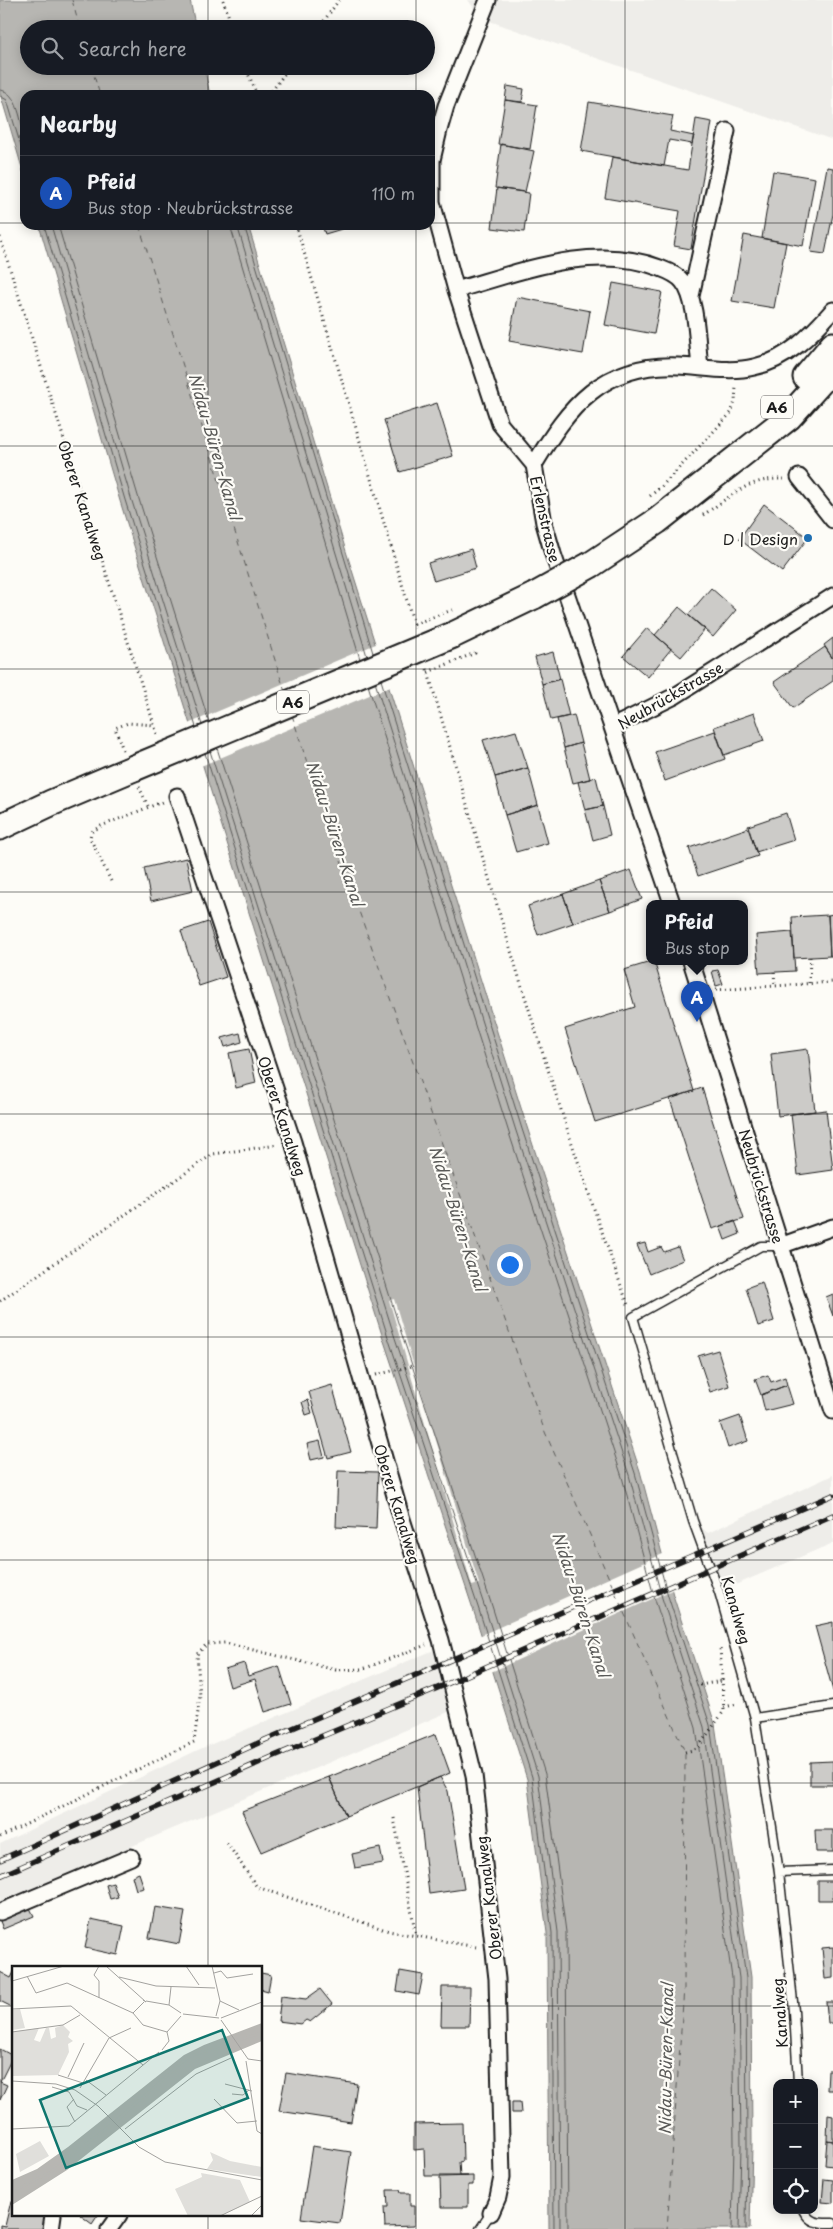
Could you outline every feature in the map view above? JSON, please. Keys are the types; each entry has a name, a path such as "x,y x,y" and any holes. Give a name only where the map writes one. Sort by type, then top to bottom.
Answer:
{"highway":[{"name":"A6","path":"722,470 833,345"},
{"name":"A6","path":"0,827 50,803 453,635 534,596 592,564 657,521 789,417 833,368"}],"street":[{"name":"Erlenstrasse","path":"435,148 446,106 488,0"},
{"path":"700,367 691,296 726,130"},
{"name":"Erlenstrasse","path":"435,213 456,290 500,424 534,465 544,523 553,554 612,728"},
{"path":"456,290 553,263 580,259 609,259 646,262 670,272 683,281 691,296"},
{"path":"534,465 560,423 592,390 619,375 644,367 700,367 736,370 754,367 776,360 794,349 833,310"},
{"path":"799,477 833,520"},
{"name":"Neubrückstrasse","path":"671,900 612,728 675,696 833,596"},
{"name":"Oberer Kanalweg","path":"177,796 293,1142 400,1514 441,1640 474,1775 497,1979 502,2177 498,2197 491,2213"},
{"name":"Neubrückstrasse","path":"692,965 833,1411"},
{"path":"780,1246 833,1227"},
{"path":"0,1912 131,1857"},
{"path":"51,2229 53,2216"},
{"path":"109,2229 118,2216"}],"lane":[{"path":"633,1317 761,1246 780,1246"},
{"name":"Kanalweg","path":"633,1317 693,1521 719,1592 755,1718 779,1872 794,2011 798,2079"},
{"path":"755,1718 833,1706"},
{"path":"779,1872 833,1870"},
{"name":"Oberer Kanalweg","path":"480,2229 491,2213"},
{"path":"805,2214 812,2226 833,2223"}],"path":[{"path":"223,0 230,20"},
{"path":"325,20 339,0"},
{"path":"249,75 255,90"},
{"path":"273,90 283,75"},
{"path":"297,230 417,634"},
{"name":"Oberer Kanalweg","path":"0,237 154,725 128,723 114,728 133,770"},
{"path":"648,498 662,486 731,413 735,402 736,370"},
{"path":"698,518 750,483 762,479 799,477"},
{"path":"414,624 452,609"},
{"path":"428,672 470,654"},
{"path":"425,662 520,986 594,1211 633,1317"},
{"path":"133,770 149,808"},
{"path":"111,881 90,838 91,832 106,823 177,796"},
{"path":"809,984 810,957"},
{"path":"774,972 775,986"},
{"path":"701,991 833,982"},
{"path":"0,1301 213,1154 293,1142"},
{"path":"382,1374 412,1366"},
{"path":"685,1752 697,1749 724,1710 719,1625 726,1621"},
{"path":"0,1837 194,1742 200,1696 197,1654 207,1644 225,1643 336,1670 363,1669 441,1640"},
{"path":"700,1685 722,1681"},
{"path":"394,1818 416,1936"},
{"path":"226,1844 257,1887 388,1931 494,1950"}],"shaded area":[{"path":"468,0 833,0 833,140 481,18"},
{"path":"833,1475 833,1543 719,1592 693,1521 708,1533"},
{"path":"434,1650 453,1710 0,1902 0,1844 200,1749"}],"water":[{"path":"0,0 190,0 194,20 20,20 20,75 206,75 209,90 20,90 20,161 0,93"},
{"name":"Nidau-Büren-Kanal","path":"40,230 250,230 345,548 527,1127 640,1471 673,1595 715,1724 751,1977 752,2146 750,2229 549,2229 547,1933 527,1779 383,1338 120,501"}],"pier":[{"path":"378,643 391,686 201,766 188,724"},
{"path":"394,1299 479,1584 472,1586 389,1300"},
{"path":"665,1553 674,1589 491,1672 479,1636"}],"building":[{"path":"507,86 524,89 522,102 505,100"},
{"path":"505,100 537,105 530,149 498,144"},
{"path":"589,102 673,116 670,131 694,136 692,144 669,140 664,166 581,151"},
{"path":"696,119 712,122 691,249 674,246 680,211 605,198 612,157 688,170"},
{"path":"501,144 534,151 525,192 495,188"},
{"path":"827,167 833,168 833,214 825,254 811,252"},
{"path":"773,171 815,178 803,246 762,238"},
{"path":"497,188 529,193 524,232 492,228"},
{"path":"324,230 338,230 325,234"},
{"path":"744,235 786,243 774,308 732,301"},
{"path":"613,283 662,292 654,334 605,325"},
{"path":"517,297 590,311 583,354 509,341"},
{"path":"437,403 453,456 400,472 384,420"},
{"path":"764,504 808,538 782,572 739,539"},
{"path":"471,549 476,568 434,581 428,563"},
{"path":"711,588 736,610 713,637 688,615"},
{"path":"679,607 705,629 681,657 655,635"},
{"path":"647,628 671,649 648,677 623,656"},
{"path":"833,638 833,659 824,645"},
{"path":"825,647 833,659 833,681 793,708 774,682"},
{"path":"553,652 560,679 542,684 535,657"},
{"path":"560,679 569,716 551,720 542,684"},
{"path":"754,713 764,741 724,755 714,727"},
{"path":"574,715 581,743 564,748 557,719"},
{"path":"516,731 528,768 495,777 483,740"},
{"path":"715,731 725,759 665,781 655,752"},
{"path":"581,743 590,779 573,783 564,748"},
{"path":"528,768 538,805 505,815 495,777"},
{"path":"596,777 603,806 585,810 578,782"},
{"path":"538,805 548,843 516,852 505,815"},
{"path":"603,806 610,835 593,840 585,810"},
{"path":"786,813 794,840 756,852 748,826"},
{"path":"748,828 758,856 698,876 689,848"},
{"path":"186,858 193,891 151,901 144,868"},
{"path":"631,870 642,899 610,911 599,881"},
{"path":"599,881 610,911 573,923 563,894"},
{"path":"563,894 573,923 538,935 528,906"},
{"path":"833,914 833,956 830,956 828,915"},
{"path":"828,915 830,956 794,958 792,917"},
{"path":"208,922 226,977 199,986 181,931"},
{"path":"792,932 795,971 759,973 756,935"},
{"path":"646,963 646,965 655,965 694,1091 595,1122 565,1029 635,1007 624,970"},
{"path":"718,970 723,984 716,986 712,971"},
{"path":"240,1033 242,1042 225,1047 222,1038"},
{"path":"249,1049 256,1083 236,1088 229,1053"},
{"path":"808,1049 815,1111 778,1116 771,1054"},
{"path":"702,1088 744,1219 712,1229 670,1099"},
{"path":"826,1110 833,1170 798,1175 791,1114"},
{"path":"735,1221 740,1234 725,1240 720,1226"},
{"path":"645,1243 648,1252 661,1247 664,1252 678,1247 683,1260 649,1274 637,1245"},
{"path":"762,1282 774,1321 758,1326 746,1288"},
{"path":"833,1294 833,1316 826,1297"},
{"path":"718,1350 729,1386 710,1392 698,1356"},
{"path":"768,1375 771,1382 785,1377 787,1385 761,1395 755,1379"},
{"path":"332,1385 351,1452 328,1458 309,1392"},
{"path":"787,1385 793,1404 765,1411 761,1395"},
{"path":"308,1400 312,1413 306,1415 302,1402"},
{"path":"740,1416 748,1441 728,1448 720,1423"},
{"path":"320,1441 324,1457 311,1460 307,1444"},
{"path":"338,1471 378,1472 376,1529 336,1527"},
{"path":"833,1622 833,1691 815,1626"},
{"path":"244,1663 248,1676 279,1666 291,1704 265,1712 255,1679 230,1687 225,1669"},
{"path":"436,1734 450,1773 346,1816 329,1777"},
{"path":"833,1761 833,1785 810,1785 810,1762"},
{"path":"329,1777 346,1816 261,1852 242,1811"},
{"path":"440,1777 448,1791 464,1889 429,1894 417,1787"},
{"path":"815,1830 833,1830 833,1852 816,1852"},
{"path":"380,1848 383,1863 355,1868 352,1854"},
{"path":"139,1873 144,1888 136,1890 132,1876"},
{"path":"818,1881 833,1881 833,1900 818,1900"},
{"path":"113,1883 118,1897 110,1899 106,1885"},
{"path":"155,1907 185,1912 179,1944 149,1938"},
{"path":"30,1908 34,1916 3,1929 0,1921"},
{"path":"91,1919 124,1926 118,1955 85,1948"},
{"path":"833,1947 833,1978 825,1979 822,1948"},
{"path":"400,1971 423,1975 419,1995 397,1991"},
{"path":"0,1972 11,1978 12,1976 12,2007 0,2001"},
{"path":"262,1973 271,1975 268,1991 262,1989"},
{"path":"442,1987 470,1987 469,2026 441,2026"},
{"path":"320,1989 332,2004 310,2022 306,2020 301,2024 278,2021 281,1996 306,1999"},
{"path":"826,2002 833,2002 833,2023 828,2023"},
{"path":"0,2049 12,2055 12,2058 0,2082"},
{"path":"828,2070 833,2070 833,2090 827,2090"},
{"path":"286,2073 357,2084 351,2122 279,2111"},
{"path":"0,2082 7,2085 0,2100"},
{"path":"512,2102 520,2102 521,2113 512,2113"},
{"path":"828,2115 833,2116 833,2141 827,2140"},
{"path":"462,2123 463,2161 459,2162 460,2176 425,2176 424,2149 414,2150 414,2124"},
{"path":"827,2140 833,2141 833,2166 825,2165"},
{"path":"312,2146 351,2152 340,2223 301,2218"},
{"path":"473,2176 473,2185 468,2185 468,2207 441,2207 440,2177"},
{"path":"824,2179 833,2180 833,2203 822,2202"},
{"path":"387,2190 400,2190 401,2193 410,2193 410,2206 414,2206 414,2226 385,2227 384,2207 388,2207"},
{"path":"11,2201 12,2216 46,2216 43,2229 0,2229 0,2225 5,2226"},
{"path":"81,2216 97,2216 92,2224"}],"ferry route":[{"path":"72,0 78,20"},
{"path":"94,75 98,90"},
{"path":"141,230 285,692"},
{"path":"292,715 316,791 545,1432 685,1752 684,1988 667,2229"}],"railway":[{"path":"0,1860 265,1740 833,1495"},
{"path":"0,1876 272,1757 440,1687 833,1515"}],"place":[{"name":"D | Design","path":"808,538"},
{"name":"Pfeid","path":"697,1022"}]}
